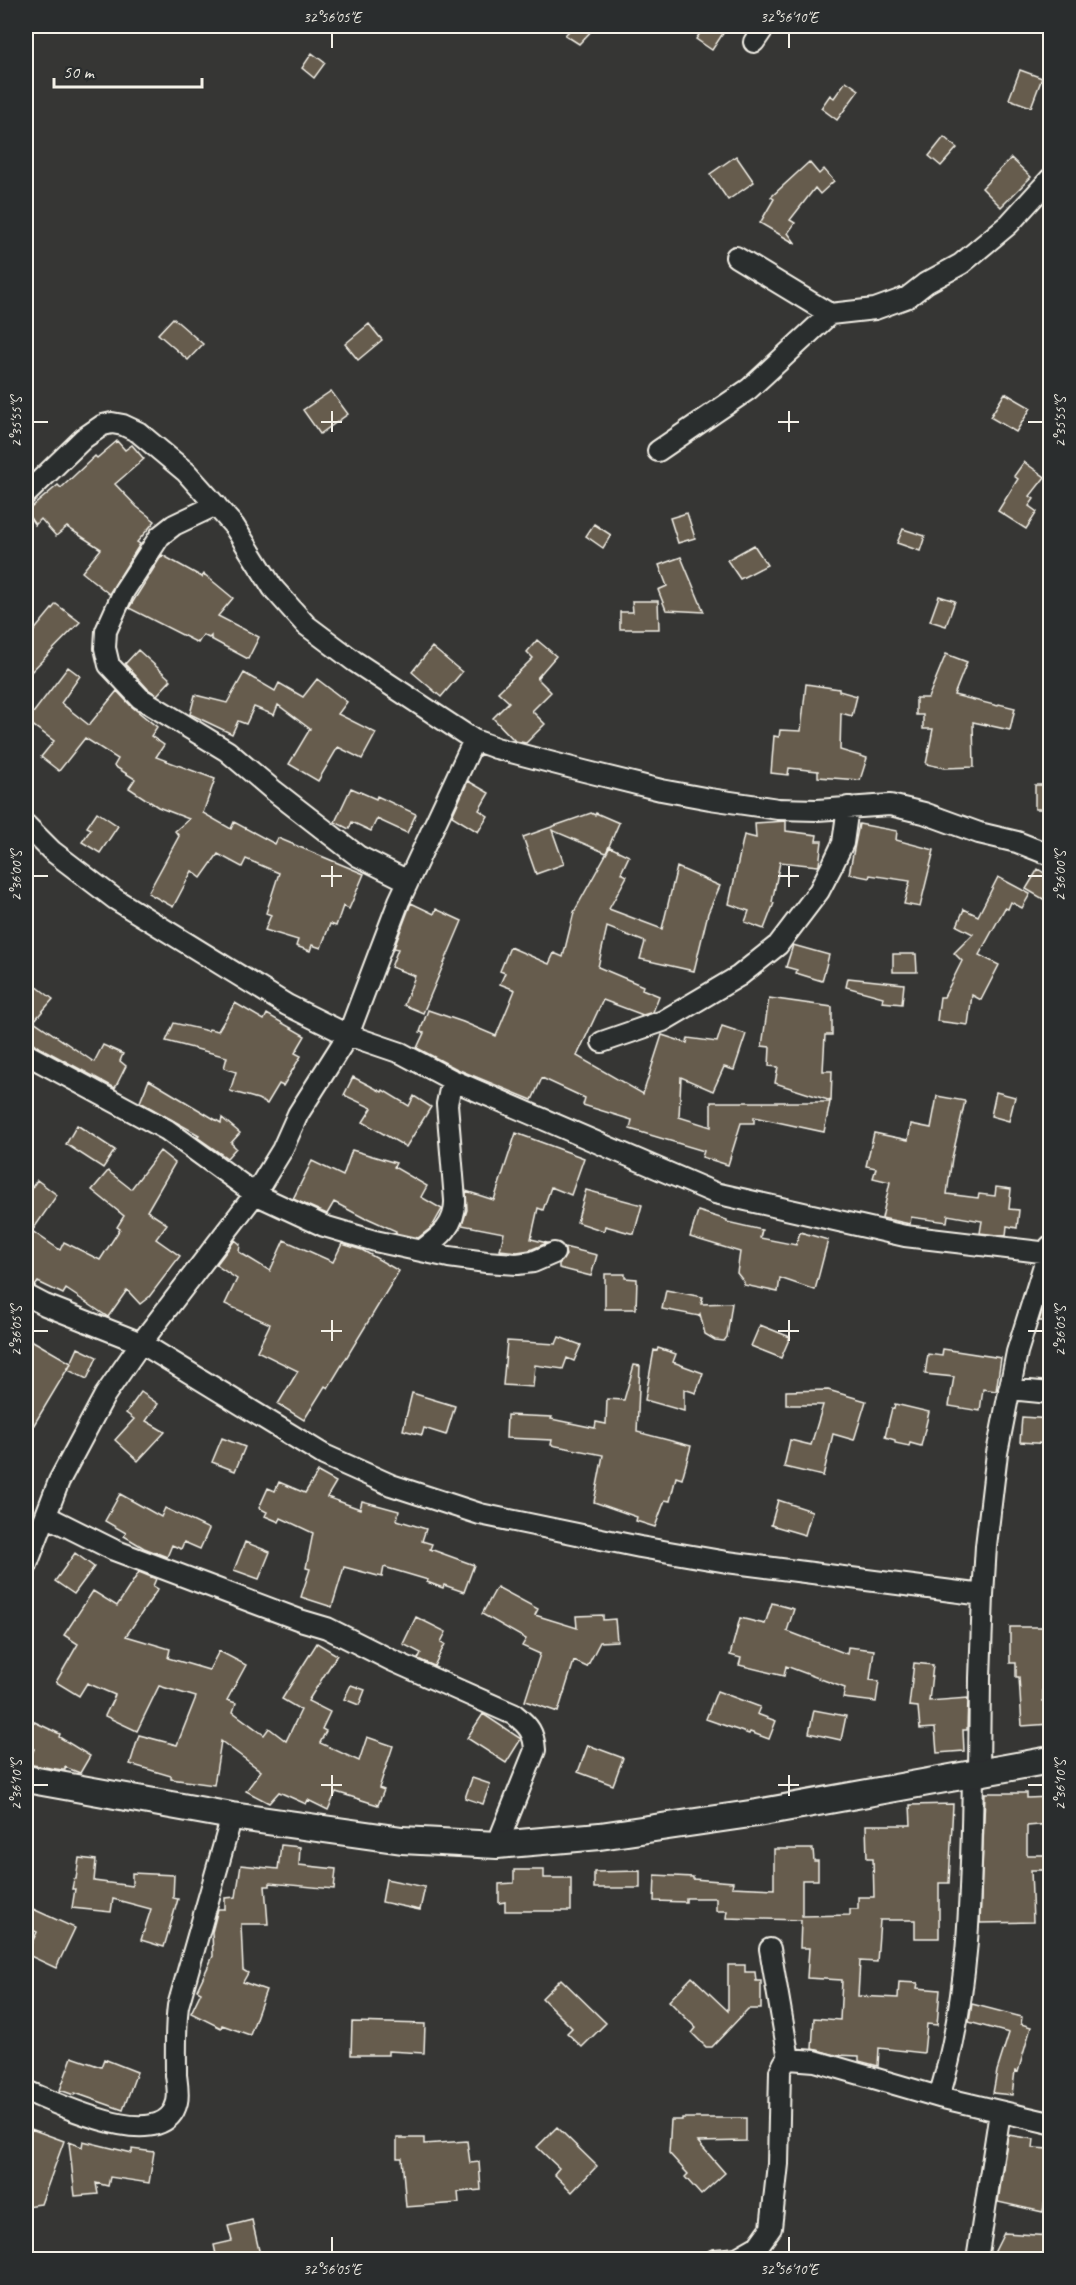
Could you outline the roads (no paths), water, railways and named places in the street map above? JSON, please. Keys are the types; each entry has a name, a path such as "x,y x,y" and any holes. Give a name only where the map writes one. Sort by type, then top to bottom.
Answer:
{"street":[{"path":"658,451 749,389 830,314 875,309 908,297 926,283 961,264 1010,224 1050,179"},
{"path":"736,257 830,314"},
{"path":"26,494 84,438 102,425 112,423 123,425 138,432 186,472 234,526 273,588 306,625 354,661 474,740 584,771 661,790 710,799 778,809 890,805 913,810 979,833 1017,842 1050,855"},
{"path":"216,505 174,525 160,536 124,591 106,631 105,648 109,665 140,698 226,751 358,856 408,881"},
{"path":"26,1567 59,1480 105,1395 141,1343 255,1194 282,1150 298,1114 348,1035 399,901 474,740"},
{"path":"602,1042 663,1021 739,976 778,945 819,891 833,864 843,843 848,807"},
{"path":"26,825 52,851 115,899 287,1005 348,1035 401,1053 452,1080 715,1193 906,1236 1050,1250 1017,1352 996,1465 986,1546 983,1595 969,1929 949,2066 939,2097"},
{"path":"26,1053 167,1130 255,1194 324,1226 375,1241 459,1259 517,1264 533,1262 554,1253"},
{"path":"422,1251 440,1238 454,1215 455,1200 447,1104 452,1080"},
{"path":"26,1295 45,1305 141,1343 324,1455 391,1485 480,1514 640,1547 727,1562 983,1595"},
{"path":"1009,1389 1050,1392"},
{"path":"46,1516 114,1550 327,1628 391,1660 515,1716 529,1726 535,1737 535,1750 497,1845"},
{"path":"26,1779 232,1816 402,1840 497,1845 600,1836 757,1813 1050,1760"},
{"path":"26,2091 111,2124 141,2127 159,2125 170,2117 177,2102 175,2027 178,2006 232,1816"},
{"path":"770,1949 789,2059"},
{"path":"714,2259 737,2258 758,2246 771,2228 778,2164 780,2071 789,2059 815,2061 939,2097 1050,2123"},
{"path":"977,2259 1000,2112"}]}
